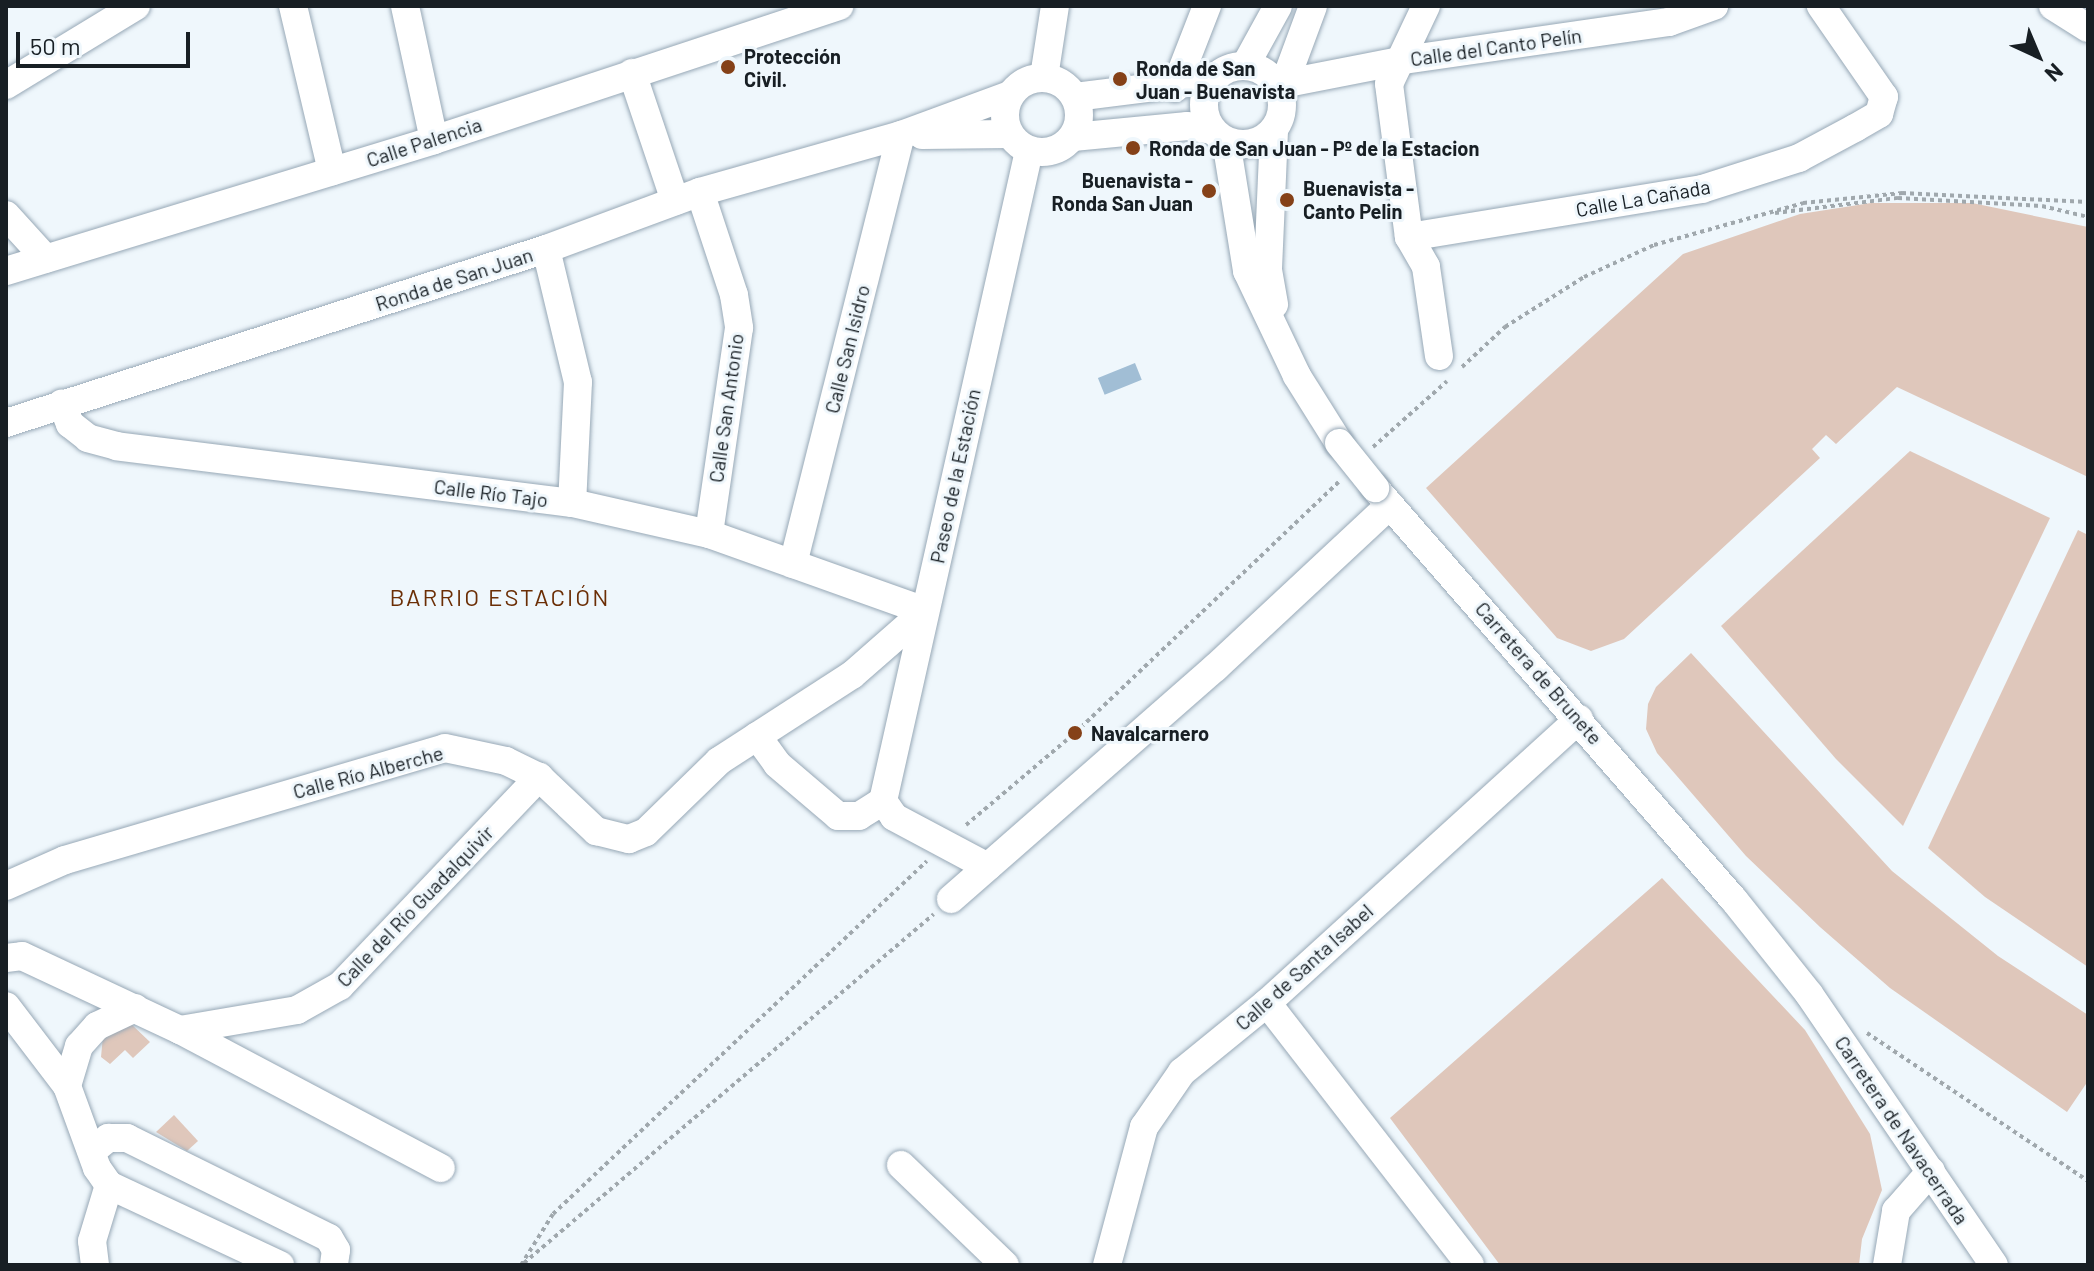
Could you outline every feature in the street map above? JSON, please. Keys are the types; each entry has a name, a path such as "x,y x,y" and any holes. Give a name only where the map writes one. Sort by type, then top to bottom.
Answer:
{"street":[{"path":"6,85 136,6"},
{"path":"293,6 332,171"},
{"path":"405,6 434,140"},
{"name":"Calle Palencia","path":"6,271 434,140 839,6"},
{"path":"1055,6 1044,77 1066,85 1075,97 1079,122 1073,137"},
{"path":"1175,88 1207,6"},
{"path":"1075,97 1175,88 1212,80 1245,66 1278,6"},
{"path":"1277,85 1289,71 1313,6"},
{"path":"1426,6 1404,60 1389,84 1409,237 1426,267 1439,356"},
{"name":"Calle del Canto Pelín","path":"1277,85 1404,60 1669,22 1714,6"},
{"name":"Calle La Cañada","path":"1409,237 1702,189 1799,158 1855,128 1879,114 1884,97 1821,6"},
{"path":"2053,6 2088,28"},
{"path":"1212,80 1203,105 1219,136 1252,144 1274,131 1283,109 1277,85 1263,71 1245,66"},
{"name":"Calle San Antonio","path":"632,73 734,295 739,328 709,534"},
{"name":"Ronda de San Juan","path":"6,423 546,249 688,196 901,135 1010,95 1020,84 1044,77"},
{"path":"1010,95 1004,120 1019,143"},
{"name":"Ronda de San Juan","path":"901,135 1060,148 1073,137 1187,126 1219,136"},
{"name":"Carretera de Brunete","path":"1274,131 1268,270 1281,345"},
{"name":"Calle San Isidro","path":"793,564 901,135"},
{"name":"Carretera de Brunete","path":"1219,136 1247,271 1281,345 1339,443 1579,719 1809,994"},
{"name":"Paseo de la Estación","path":"883,801 925,611 1019,143"},
{"path":"6,215 46,259"},
{"path":"546,249 578,382 572,503"},
{"name":"Calle Río Tajo","path":"62,404 70,424 88,438 117,446 572,503 709,534 925,611"},
{"path":"951,899 1215,668 1383,496"},
{"name":"Calle Río Alberche","path":"6,886 65,860 445,748 506,761 539,777 596,831 629,839 646,832 719,761 852,675 925,611"},
{"name":"Calle de Santa Isabel","path":"1107,1265 1144,1127 1182,1072 1267,1003 1579,719"},
{"path":"757,736 777,764 838,816 859,816 883,801 894,817 988,867"},
{"name":"Calle del Río Guadalquivir","path":"180,1030 297,1010 340,986 539,777"},
{"path":"6,958 22,956 135,1008 441,1168"},
{"name":"Carretera de Navacerrada","path":"1809,994 1994,1265"},
{"path":"1267,1003 1470,1265"},
{"path":"6,1006 67,1086 109,1185 280,1265"},
{"path":"67,1086 79,1046 97,1026 135,1008"},
{"path":"92,1151 108,1138 127,1138 329,1238 336,1250 334,1265"},
{"path":"901,1165 1005,1265"},
{"path":"1887,1265 1896,1211 1931,1171"},
{"path":"95,1265 92,1241 109,1185"}],"path":[{"path":"1370,450 1505,327 1584,277 1654,245 1803,203 1902,193 2088,202"},
{"path":"1753,217 1898,198 2006,202 2088,217"},
{"path":"522,1265 553,1214 945,843 1075,733 1347,474"},
{"path":"522,1265 951,899"},
{"path":"1862,1030 2088,1181"}],"shaded area":[{"path":"1871,203 1972,203 2088,227 2088,477 1897,387 1836,444 1826,435 1812,449 1820,458 1624,639 1591,651 1557,638 1426,488 1683,254 1800,214"},
{"path":"1910,451 2050,518 1903,826 1836,759 1721,626"},
{"path":"2078,530 2088,535 2088,967 1985,897 1928,848"},
{"path":"1691,653 1892,871 1998,956 2088,1015 2088,1081 2067,1112 1890,988 1820,927 1746,856 1657,753 1646,729 1648,704 1656,687"},
{"path":"1662,878 1805,1030 1870,1134 1882,1190 1862,1239 1859,1265 1500,1265 1390,1118"},
{"path":"129,1022 150,1042 133,1058 125,1050 110,1064 101,1057 103,1036"},
{"path":"174,1115 198,1141 187,1151 156,1132"}],"water":[{"path":"1135,363 1142,380 1105,395 1098,378"}],"place":[{"name":"Protección Civil.","path":"728,67"},
{"name":"Ronda de San Juan - Buenavista","path":"1120,79"},
{"name":"Ronda de San Juan - Pº de la Estacion","path":"1133,148"},
{"name":"Buenavista - Ronda San Juan","path":"1209,191"},
{"name":"Buenavista - Canto Pelin","path":"1287,200"},
{"name":"Navalcarnero","path":"1075,733"}],"district":[{"name":"BARRIO ESTACIÓN","path":"500,597"}]}
